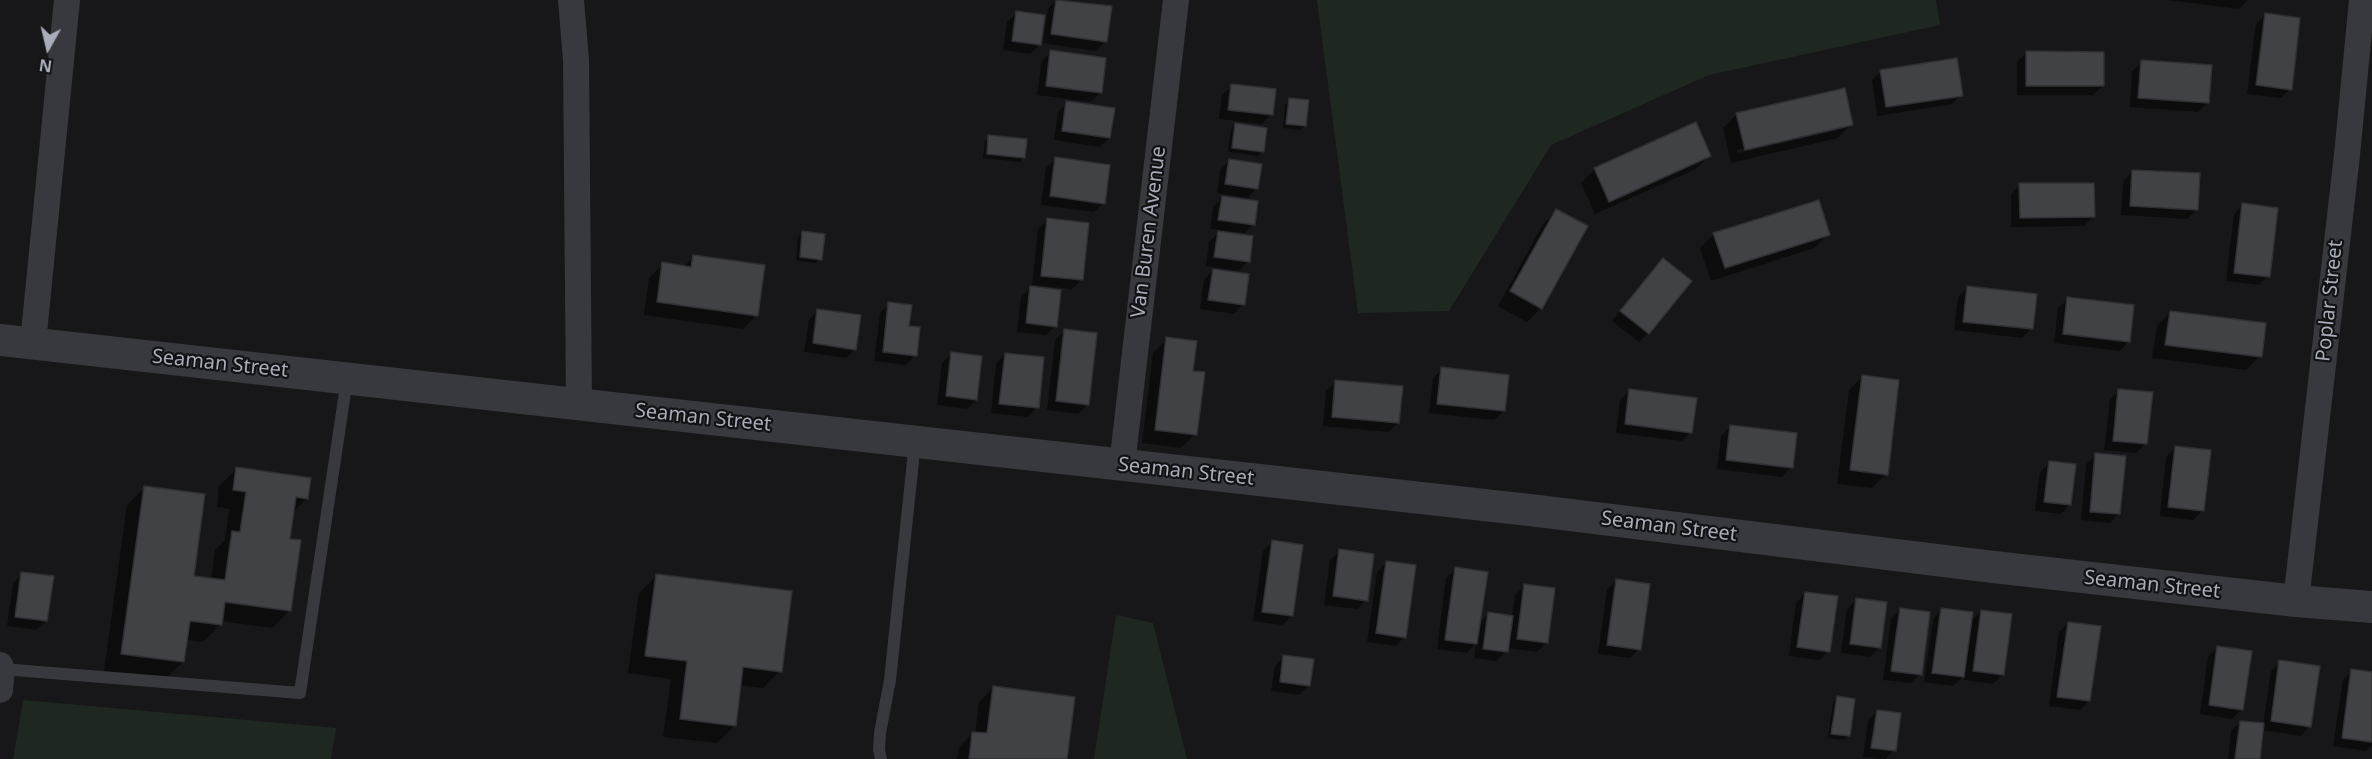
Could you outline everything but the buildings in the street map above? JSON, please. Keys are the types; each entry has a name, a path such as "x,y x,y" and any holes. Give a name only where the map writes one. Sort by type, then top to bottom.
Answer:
{"street":[{"path":"33,343 67,0"},
{"path":"571,0 576,60 579,404"},
{"name":"Van Buren Avenue","path":"1122,465 1176,0"},
{"name":"Poplar Street","path":"2296,601 2347,155 2362,0"},
{"name":"Seaman Street","path":"0,339 1538,511 2296,601 2372,607"}],"lane":[{"path":"1,675 300,693 347,378"},
{"path":"881,759 880,734 890,680 915,441"}],"shaded area":[{"path":"1317,0 1936,0 1940,25 1709,75 1551,145 1449,311 1358,313"},
{"path":"1116,615 1153,623 1187,759 1094,759"},
{"path":"23,700 336,728 331,759 13,759"}]}
